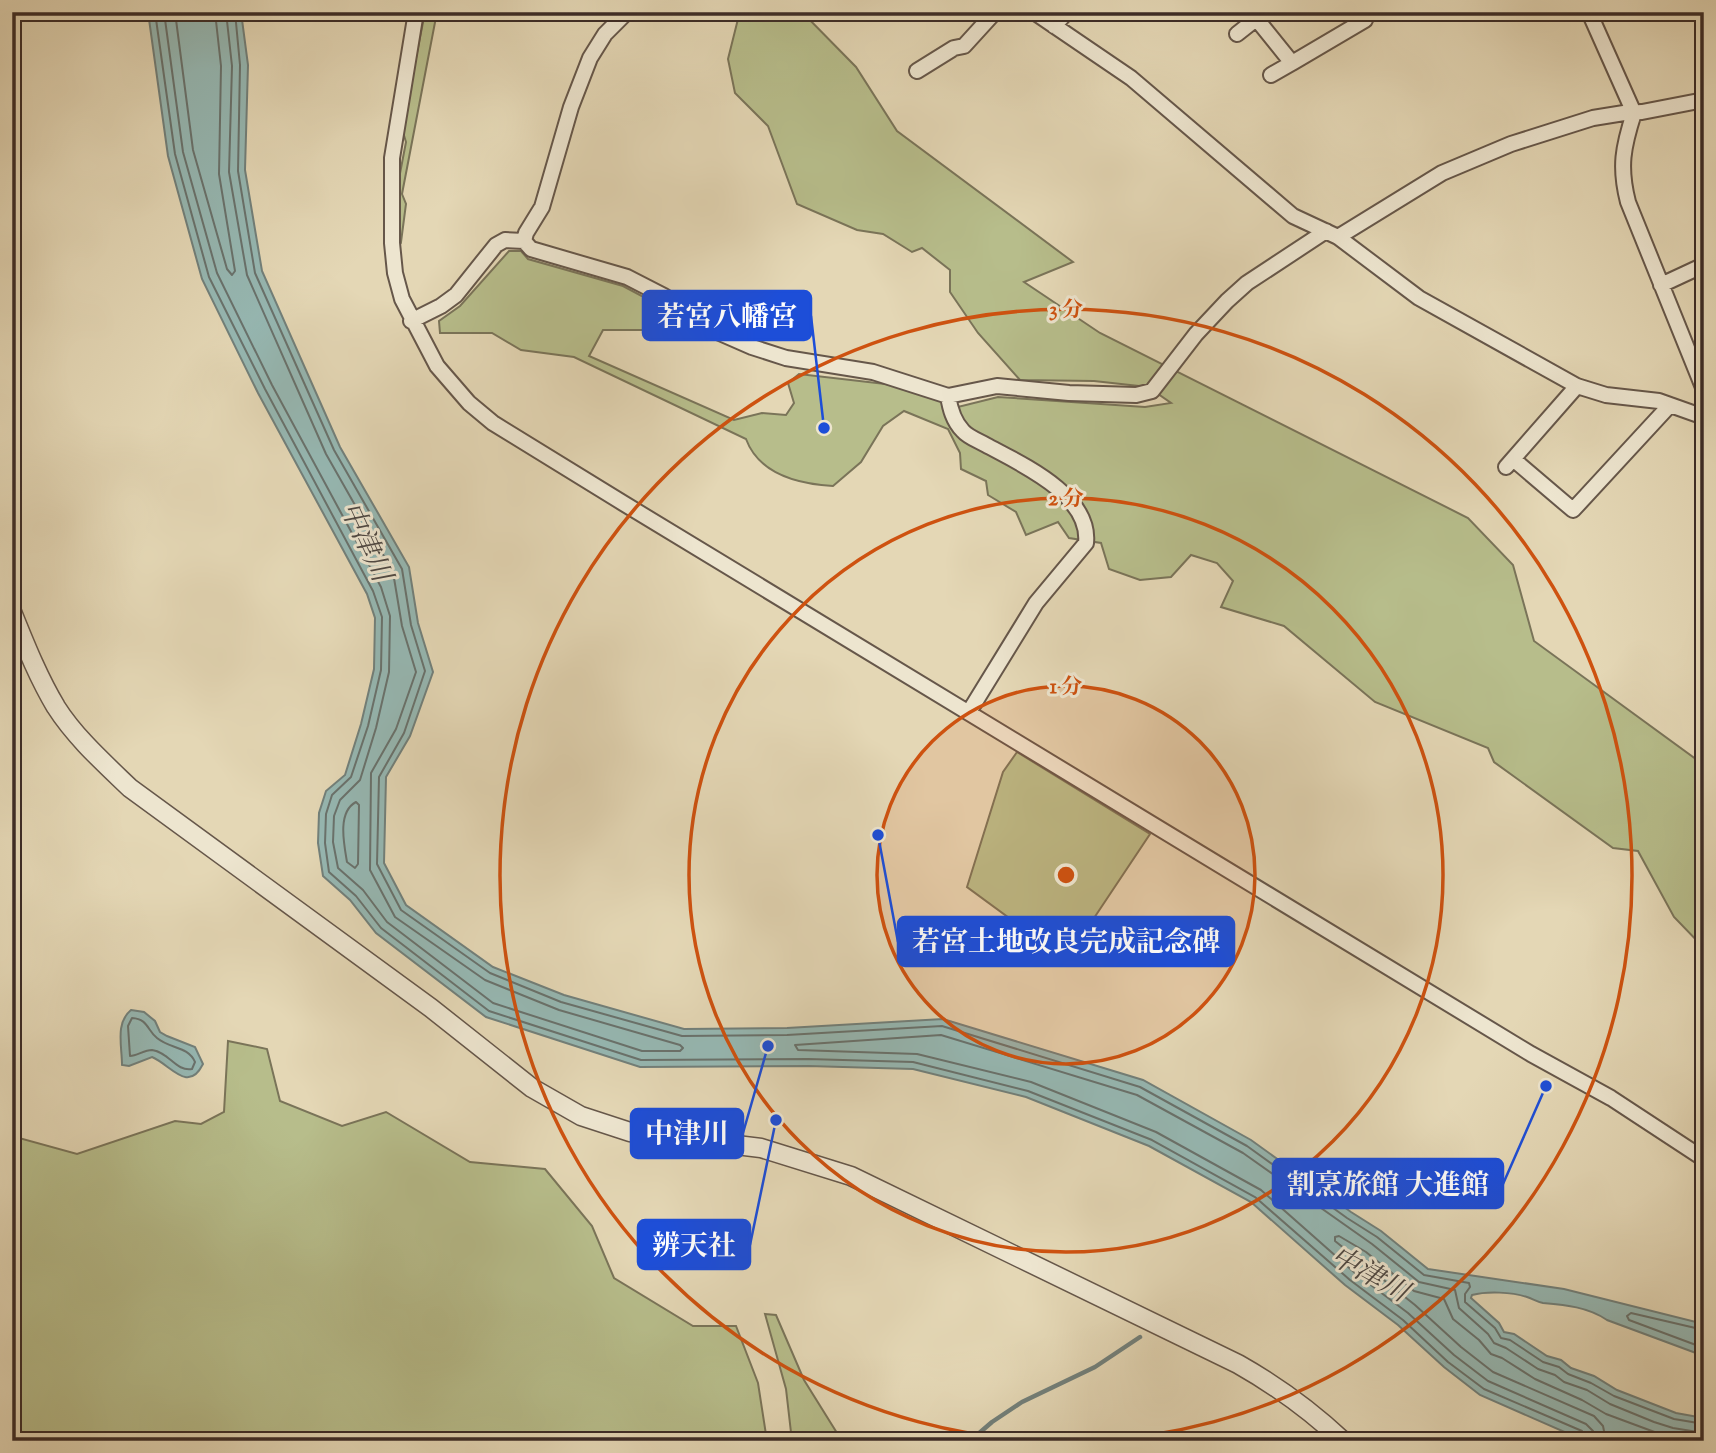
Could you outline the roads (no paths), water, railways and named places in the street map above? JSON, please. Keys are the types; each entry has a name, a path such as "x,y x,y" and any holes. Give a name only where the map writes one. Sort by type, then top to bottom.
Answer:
{"street":[{"path":"416,12 396,122 390,194 395,273 411,321 437,366 469,403 493,423 1496,1033 1611,1098 1704,1159"},
{"path":"524,241 542,207 571,107 590,58 605,34 627,12"},
{"path":"918,71 954,48 964,46 995,12"},
{"path":"1034,12 1131,78 1293,216 1332,234 1419,298 1577,386 1606,395 1641,397 1704,417"},
{"path":"1054,26 1067,12"},
{"path":"1271,75 1365,20 1361,12"},
{"path":"1589,12 1634,113 1622,160 1622,179 1628,202 1704,390"},
{"path":"1237,34 1254,15 1292,63"},
{"path":"411,321 456,295 496,245 505,240 524,241 531,249 627,277 664,296 720,332 752,347 786,358 832,363 898,378 948,396 997,386 1136,395 1152,391 1196,334 1247,283 1442,173 1511,144 1593,118 1704,100"},
{"path":"1661,285 1704,265"},
{"path":"1577,386 1509,463 1573,510 1605,467 1670,405"},
{"path":"948,396 950,411 963,431 1058,488 1086,526 1087,536 1086,543 1036,603 969,712"},
{"path":"12,612 57,708 94,753 130,788 431,1008 532,1088 581,1116 630,1132 761,1148 851,1176 1238,1364 1295,1400 1343,1441"}],"water":[{"path":"148,12 241,12 248,65 245,170 262,271 340,447 409,567 418,623 433,672 410,736 386,777 384,863 406,905 493,967 564,995 684,1029 787,1028 943,1019 1143,1080 1251,1140 1381,1231 1428,1269 1564,1289 1704,1324 1704,1356 1576,1307 1543,1303 1507,1293 1478,1294 1472,1295 1471,1298 1499,1323 1504,1332 1514,1334 1547,1356 1594,1376 1617,1390 1676,1413 1704,1418 1704,1441 1591,1441 1480,1395 1398,1325 1345,1285 1251,1202 1149,1146 1026,1097 913,1069 808,1066 640,1067 486,1017 376,933 350,900 323,876 318,843 319,813 326,791 345,775 361,724 374,669 375,618 367,594 258,393 202,279 168,156"},
{"path":"131,1010 144,1012 155,1021 160,1032 195,1047 203,1064 197,1073 191,1077 179,1075 152,1057 129,1066 122,1065 121,1028"}],"waterway":[{"path":"970,1441 1022,1402 1095,1367 1140,1337"}],"place":[{"name":"若宮八幡宮","path":"824,428"},
{"name":"若宮土地改良完成記念碑","path":"878,835"},
{"name":"中津川","path":"768,1046"},
{"name":"割烹旅館 大進館","path":"1546,1086"},
{"name":"辨天社","path":"776,1120"}]}
